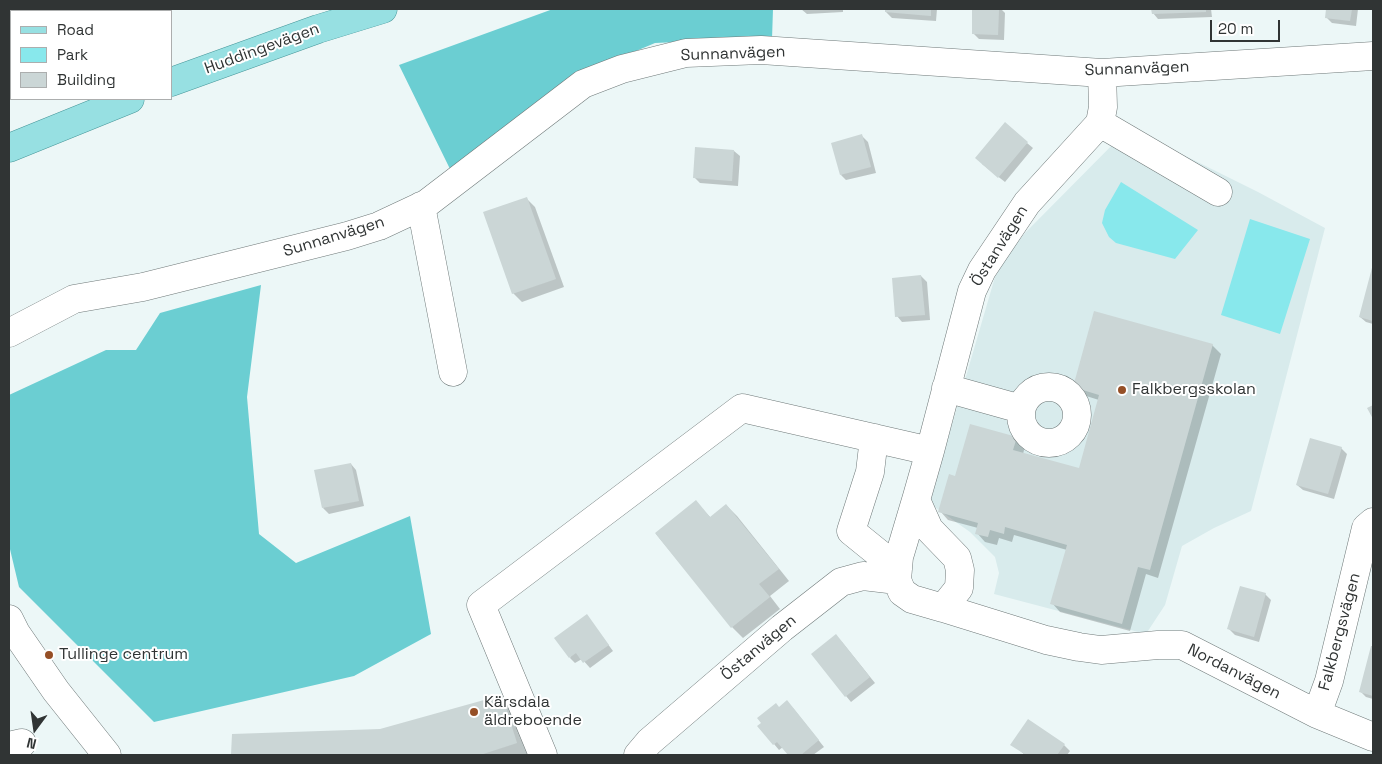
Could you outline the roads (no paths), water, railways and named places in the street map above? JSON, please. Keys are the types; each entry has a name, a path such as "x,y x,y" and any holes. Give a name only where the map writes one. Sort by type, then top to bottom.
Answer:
{"main road":[{"name":"Huddingevägen","path":"172,82 318,29 382,9"},
{"path":"9,148 128,100"}],"street":[{"name":"Sunnanvägen","path":"9,333 74,299 143,288 347,236 379,226 421,206 584,84 622,69 686,54 761,50 1102,73 1373,56"},
{"path":"1102,73 1103,107 1100,123 1218,192"},
{"name":"Östanvägen","path":"638,755 648,742 782,628 841,582 863,576 897,575 899,557 930,451 972,291 982,270 1027,203 1100,123"},
{"path":"421,206 453,372"},
{"path":"946,388 1021,409"},
{"path":"543,755 481,605 742,408 930,451"},
{"path":"874,438 870,472 851,531 897,575 902,592 912,599 943,608 959,588 960,570 957,558 929,528 916,500"},
{"name":"Falkbergsvägen","path":"1317,714 1329,681 1366,528 1373,522"},
{"name":"Nordanvägen","path":"943,608 1046,640 1079,647 1101,650 1182,645 1317,714 1373,737"},
{"path":"9,619 16,633 56,691 107,755"}],"place":[{"name":"Falkbergsskolan","path":"1122,390"},
{"name":"Tullinge centrum","path":"49,655"},
{"name":"Kärsdala äldreboende","path":"474,712"}]}
